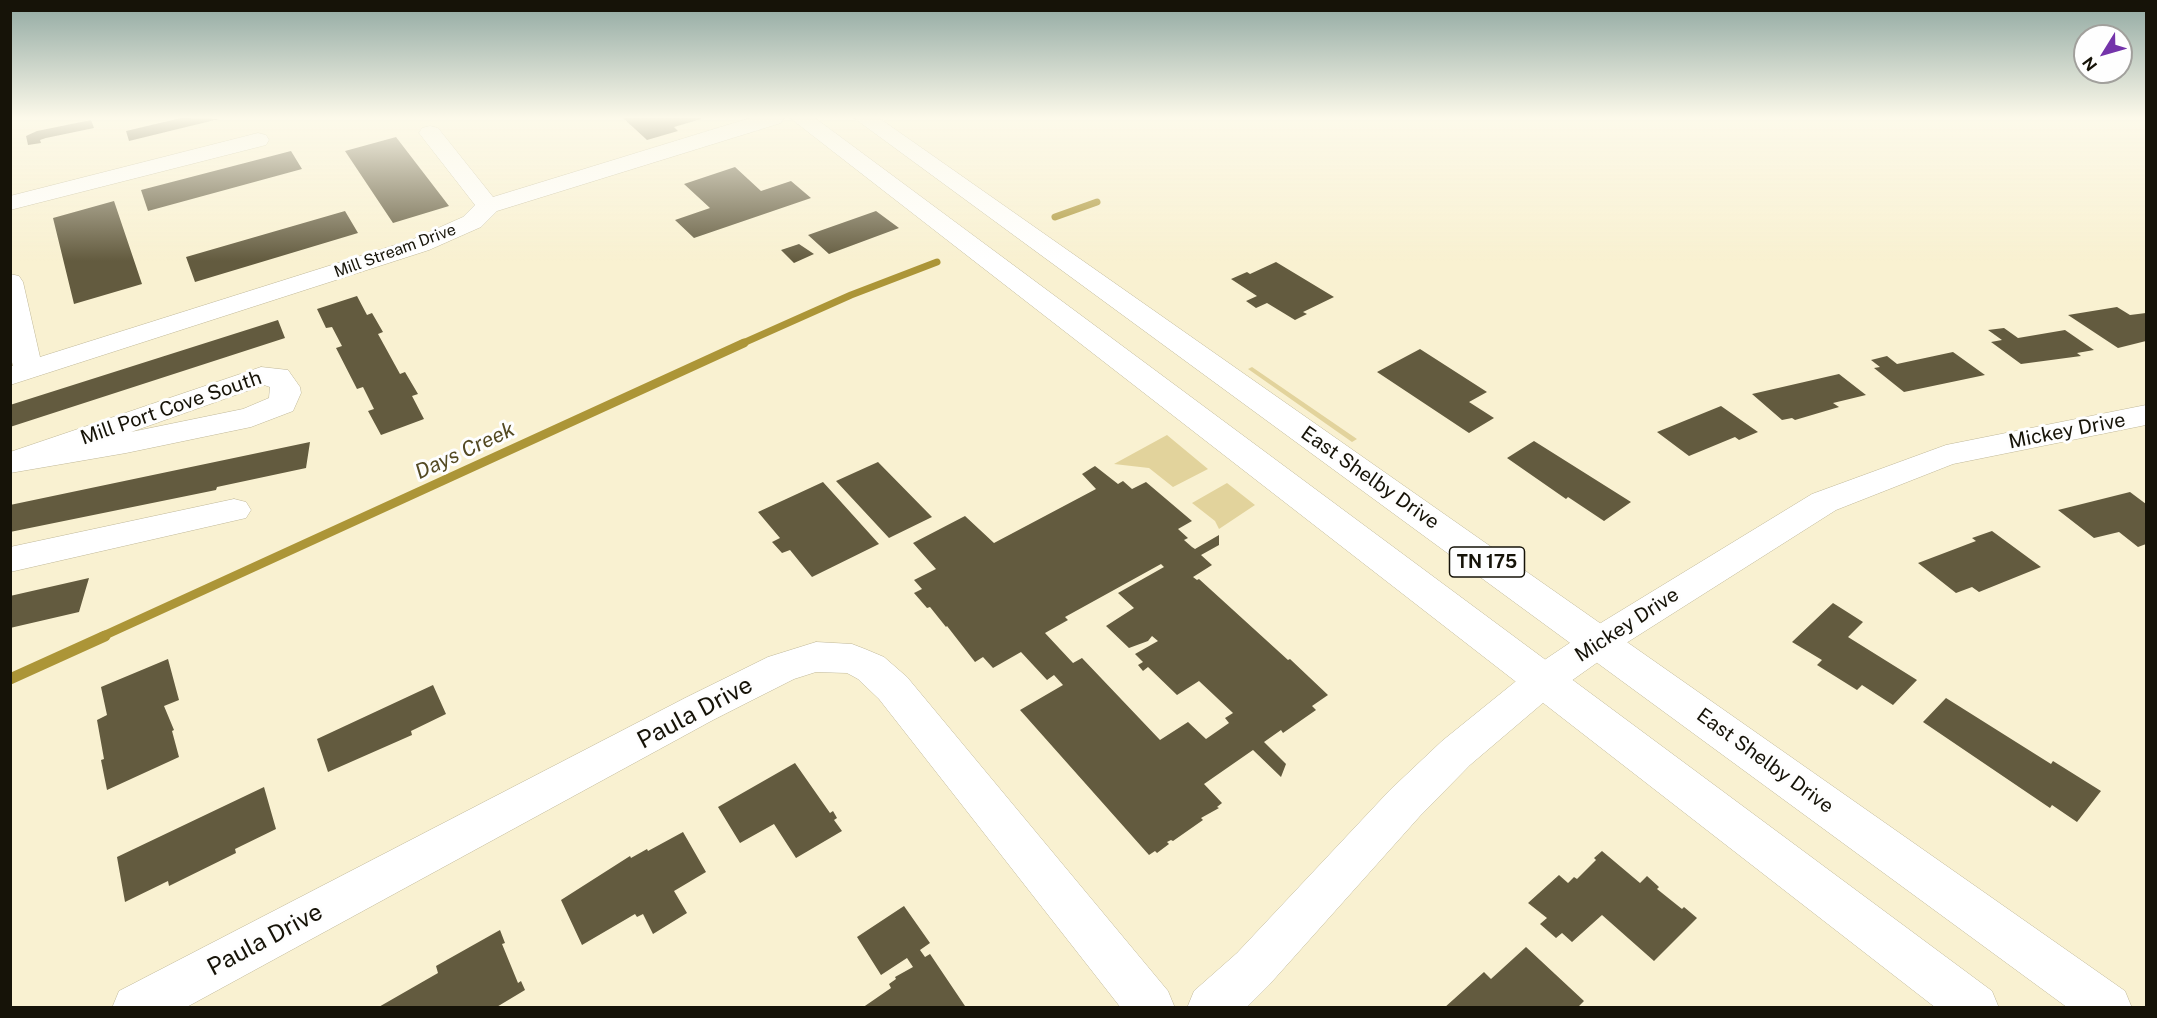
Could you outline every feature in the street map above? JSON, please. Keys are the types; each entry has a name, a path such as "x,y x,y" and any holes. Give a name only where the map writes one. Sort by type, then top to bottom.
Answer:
{"street":[{"path":"10,203 158,166"},
{"path":"456,166 488,206"},
{"name":"Mill Stream Drive","path":"19,373 420,245 472,222 488,206 619,166"},
{"name":"TN 175","path":"863,166 1975,1008"},
{"name":"East Shelby Drive","path":"932,166 2108,1008"},
{"path":"10,282 19,373"},
{"name":"Mill Port Cove South","path":"273,375 283,381 285,387 286,393 282,404 251,417 126,443 17,461 252,378 273,375"},
{"name":"Mickey Drive","path":"1211,1008 1259,962 1405,803 1456,753 1544,680 1599,642 1824,502 1946,455 2141,421"},
{"path":"10,560 234,510"},
{"name":"Paula Drive","path":"136,1008 699,709 781,668 816,657 852,659 871,668 893,688 1151,1008"}],"shaded area":[{"path":"1252,367 1357,439 1352,442 1248,369"},
{"path":"1167,435 1208,469 1173,487 1149,468 1114,464"},
{"path":"1227,483 1255,505 1219,529 1215,521 1192,503"}],"building":[{"path":"235,166 300,166 302,169 148,211 141,190"},
{"path":"355,166 418,166 449,206 393,223"},
{"path":"735,167 761,191 791,181 811,198 694,238 675,220 710,208 684,184"},
{"path":"114,201 142,284 74,304 53,218"},
{"path":"345,211 358,233 195,282 186,257"},
{"path":"876,211 899,228 829,254 808,235"},
{"path":"799,244 814,254 794,263 781,250"},
{"path":"1276,262 1334,297 1303,312 1307,314 1295,320 1267,303 1256,308 1246,301 1257,296 1231,279 1247,272 1250,274"},
{"path":"357,296 367,315 372,313 383,332 378,334 400,374 405,372 418,394 412,396 424,419 381,435 368,411 374,409 363,387 357,389 336,348 342,346 332,327 326,328 317,309"},
{"path":"2117,307 2130,315 2146,313 2146,341 2118,348 2068,315"},
{"path":"278,320 285,338 10,427 10,405"},
{"path":"2004,328 2018,338 2065,330 2094,350 2077,353 2081,356 2021,364 1991,342 2002,340 1988,330"},
{"path":"1420,349 1487,392 1469,402 1494,418 1469,433 1377,372"},
{"path":"1953,352 1985,375 1904,392 1874,368 1880,367 1871,360 1887,356 1897,364"},
{"path":"1839,374 1866,395 1833,403 1839,407 1795,420 1792,418 1782,420 1752,394"},
{"path":"1721,406 1758,432 1739,440 1735,437 1689,456 1657,432"},
{"path":"1534,441 1631,502 1604,521 1568,497 1566,499 1507,458"},
{"path":"310,442 306,468 217,487 216,490 10,532 10,505"},
{"path":"878,462 932,517 889,538 836,481"},
{"path":"1095,466 1118,484 1123,481 1132,489 1146,482 1192,521 1178,529 1188,538 1184,540 1195,549 1219,535 1219,545 1201,555 1212,565 1193,577 1199,579 1328,695 1312,706 1316,710 1283,733 1281,730 1264,742 1286,764 1281,777 1253,750 1204,784 1222,803 1217,807 1219,808 1201,818 1203,820 1173,841 1167,842 1169,844 1157,853 1155,851 1149,855 1020,710 1063,685 1054,675 1047,680 1021,652 993,668 983,657 975,662 947,626 914,593 922,589 914,580 936,569 913,543 965,516 994,543 1096,489 1082,474","holes":["1161,564 1164,567 1118,593 1134,608 1106,626 1129,648 1148,641 1152,636 1158,641 1135,654 1143,662 1138,665 1143,671 1148,667 1177,695 1199,681 1233,713 1225,718 1229,723 1206,739 1188,722 1160,740 1082,658 1073,663 1045,633 1068,620 1065,617"]},
{"path":"823,482 879,544 812,577 790,550 782,553 772,542 780,538 758,512"},
{"path":"2130,492 2146,504 2146,544 2138,547 2119,532 2094,538 2058,510"},
{"path":"1992,531 2041,567 1979,592 1972,587 1956,593 1918,563 1976,541 1972,538"},
{"path":"89,578 79,612 10,628 10,596"},
{"path":"1833,603 1863,622 1848,637 1917,680 1893,705 1862,685 1857,690 1817,665 1822,660 1792,642"},
{"path":"168,659 179,700 164,706 174,730 172,731 179,757 107,790 97,720 107,715 101,687"},
{"path":"433,685 446,714 411,731 412,735 328,772 317,739"},
{"path":"1946,698 2051,764 2053,761 2101,791 2077,822 2052,805 2050,808 1923,722"},
{"path":"795,763 830,813 833,811 837,818 834,820 842,831 796,858 774,824 740,843 718,807"},
{"path":"264,787 276,829 235,849 236,853 169,886 168,881 125,902 117,857"},
{"path":"683,832 706,872 674,891 687,913 653,934 643,914 637,917 635,914 582,945 561,900 630,856 631,858 647,849 648,851"},
{"path":"1602,851 1640,883 1647,876 1659,887 1657,889 1697,918 1654,961 1602,915 1572,942 1562,933 1556,938 1540,924 1547,918 1528,903 1559,875 1568,883 1574,877 1577,879"},
{"path":"904,906 930,943 920,950 925,957 930,954 965,1006 964,1008 862,1008 891,988 889,984 896,979 895,977 913,967 907,958 881,975 857,937"},
{"path":"500,930 505,943 502,944 518,983 521,981 525,990 495,1008 377,1008 438,973 436,966"},
{"path":"1526,947 1584,1001 1577,1008 1444,1008 1484,972 1491,979"}],"waterway":[{"name":"Days Creek","path":"1055,217 1097,202"},
{"name":"Days Creek","path":"741,344 851,295 937,262"},
{"name":"Days Creek","path":"101,637 744,343"},
{"name":"Days Creek","path":"10,679 105,636"}]}
